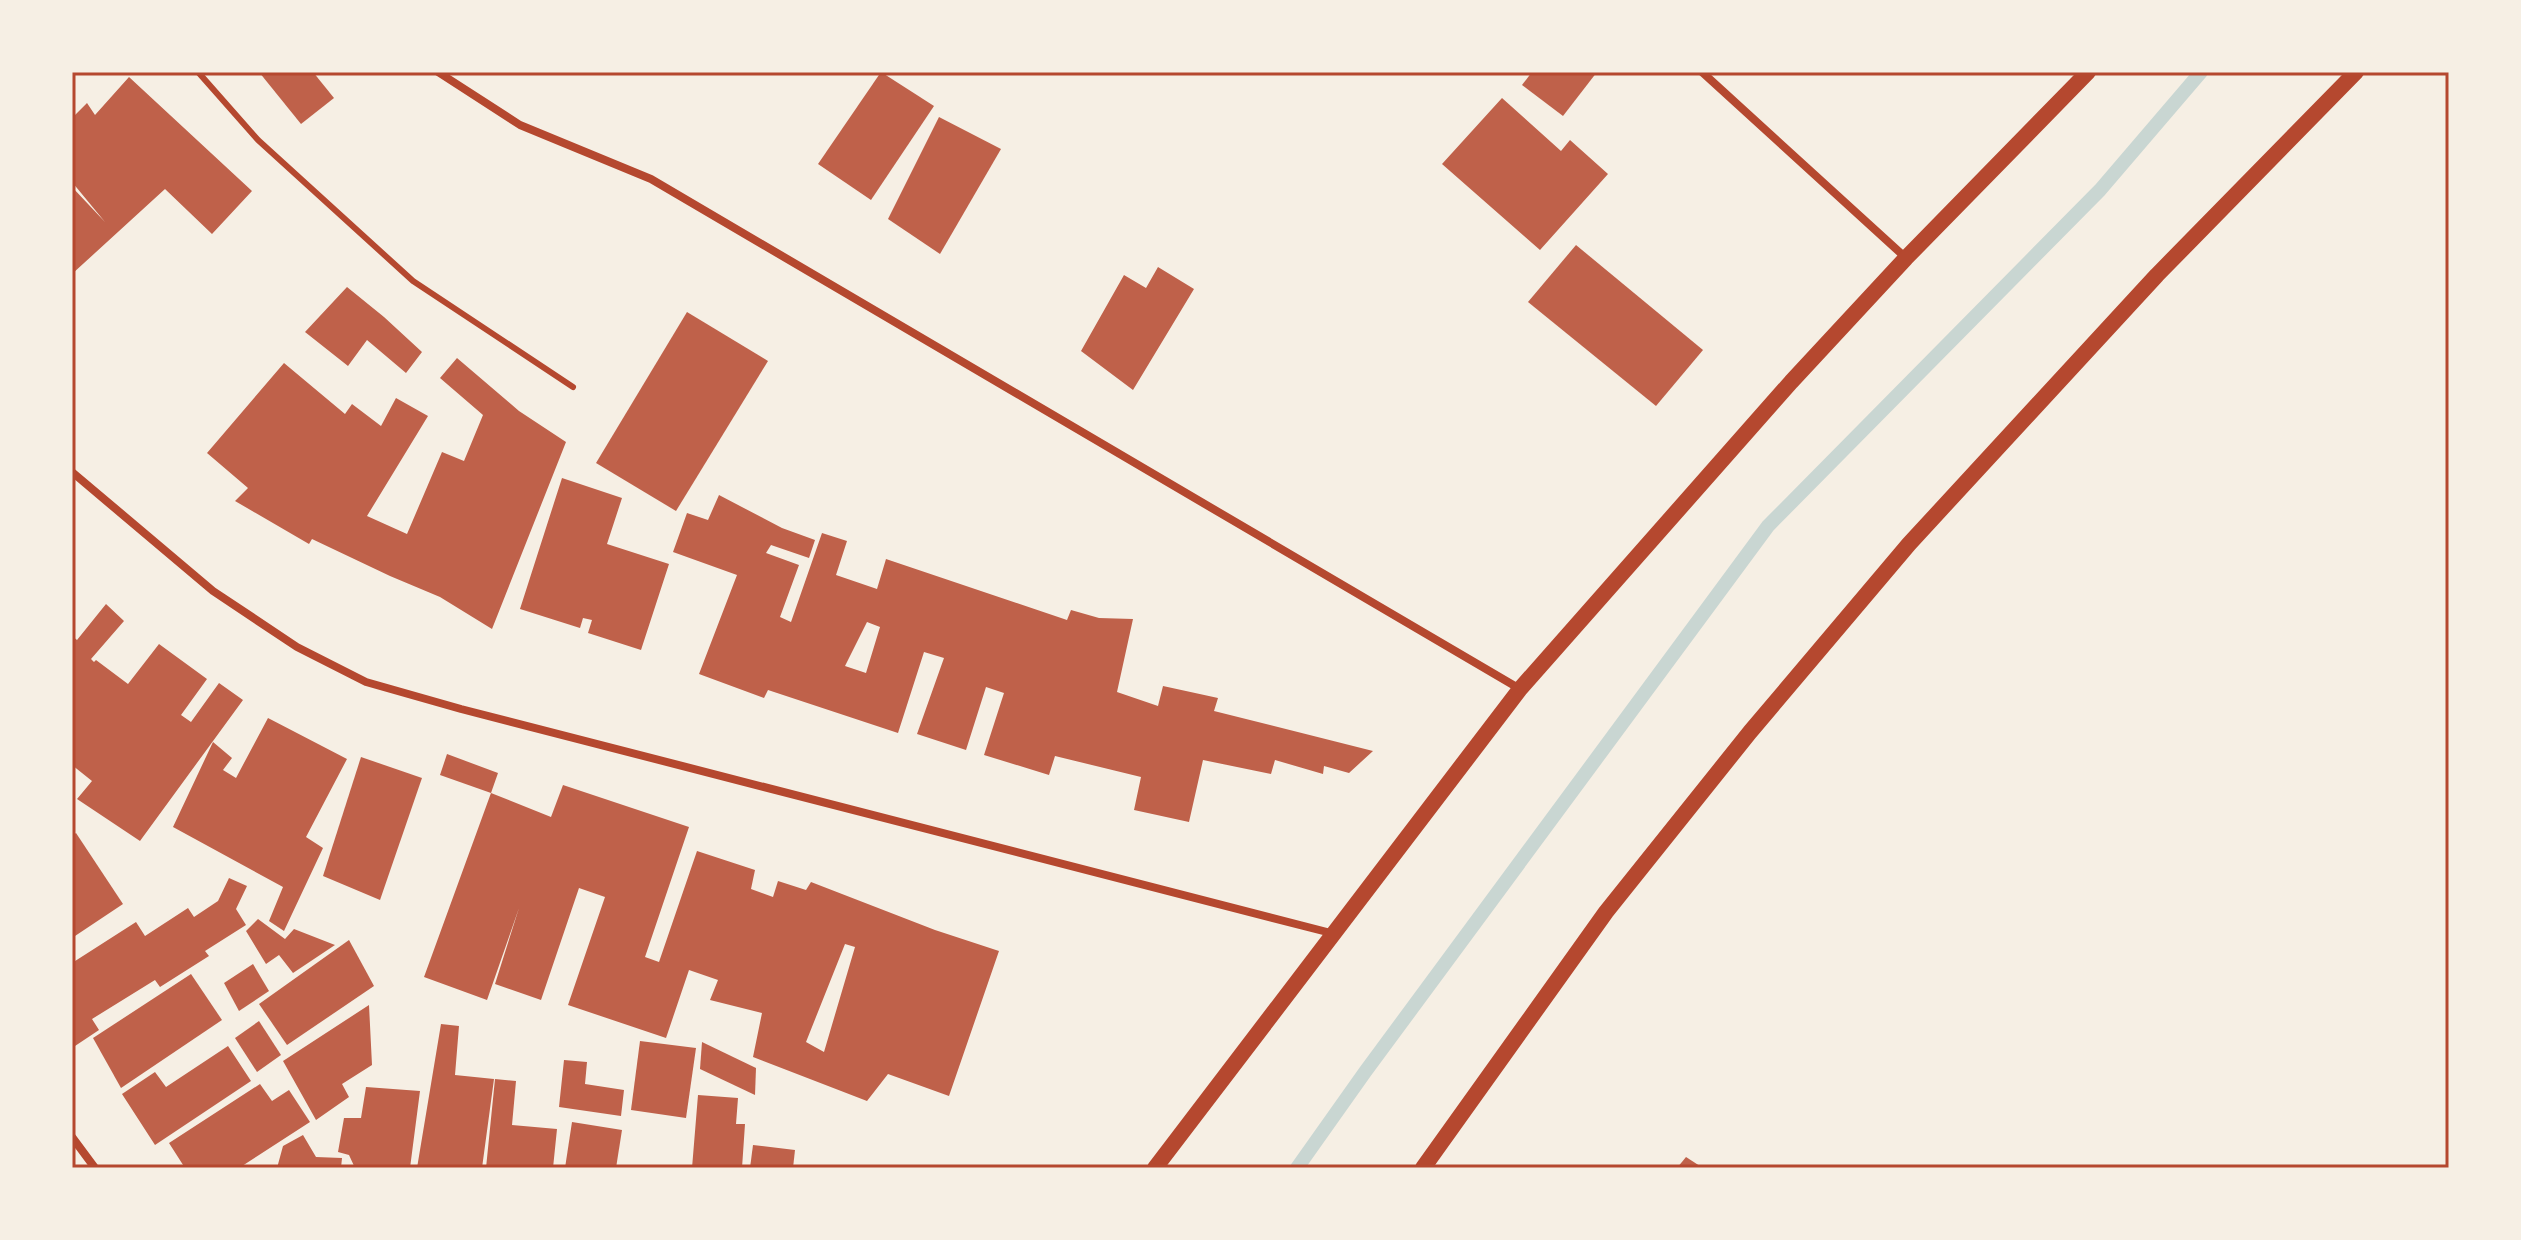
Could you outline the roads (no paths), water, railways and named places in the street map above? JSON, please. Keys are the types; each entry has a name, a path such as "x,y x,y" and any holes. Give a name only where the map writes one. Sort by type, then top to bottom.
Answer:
{"main road":[{"path":"1155,1168 1331,933 1520,689 1751,426 1906,258 2088,72"},
{"path":"1423,1168 1606,912 1750,732 1909,544 2157,275 2356,72"}],"street":[{"path":"438,72 520,125 651,179 1520,689"},
{"path":"1702,72 1906,258"},
{"path":"72,472 213,591 297,647 366,682 1331,933"},
{"path":"72,1137 95,1168"}],"lane":[{"path":"198,72 258,140 413,281 573,387"}],"waterway":[{"path":"1297,1168 1768,526 2100,190 2201,72"}]}
